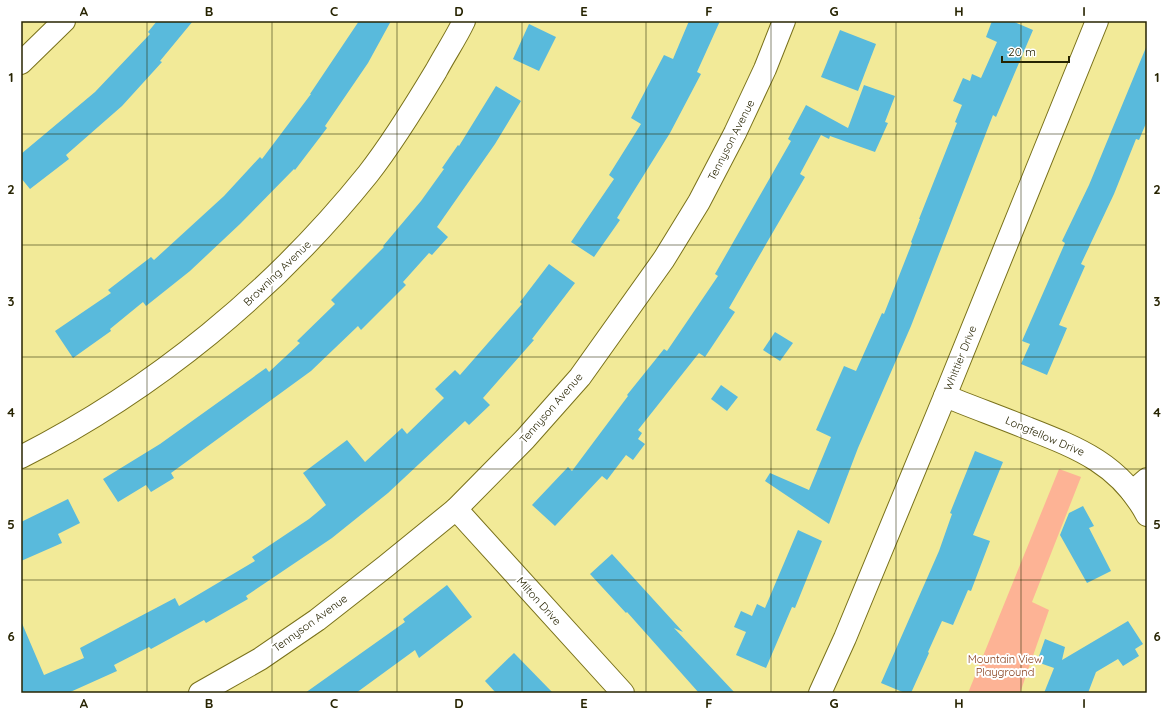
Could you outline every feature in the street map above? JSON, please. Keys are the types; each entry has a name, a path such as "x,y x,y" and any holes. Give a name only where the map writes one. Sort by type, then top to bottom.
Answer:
{"street":[{"path":"21,63 64,21"},
{"name":"Browning Avenue","path":"21,457 80,424 138,387 199,342 256,296 317,234 369,173 418,101 464,21"},
{"name":"Tennyson Avenue","path":"200,693 260,659 317,620 456,509 525,440 580,377 664,259 699,202 735,133 765,69 784,21"},
{"name":"Whittier Drive","path":"820,693 845,638 945,396 1097,21"},
{"name":"Longfellow Drive","path":"945,396 1074,446 1098,459 1116,474 1139,485 1147,515"},
{"name":"Milton Drive","path":"456,509 623,693"}],"green space":[{"name":"Mountain View Playground","path":"1059,469 1081,477 1032,602 1049,610 1020,693 968,693"}],"building":[{"path":"157,21 193,21 160,61 162,62 122,106 66,155 69,159 30,189 21,178 21,154 95,92 150,34 148,32"},
{"path":"359,21 391,21 368,63 325,126 327,128 295,170 294,169 240,224 190,271 146,306 143,302 110,329 111,331 73,358 55,331 111,293 108,290 151,257 154,260 224,196 260,157 262,159 311,94"},
{"path":"689,21 720,21 697,72 701,74 670,133 617,218 620,220 594,257 571,242 614,179 609,175 641,124 631,118 664,55 673,59"},
{"path":"992,21 1012,21 1033,30 996,117 993,115 911,326 858,448 829,524 765,481 770,473 809,490 831,437 816,430 844,366 856,371 882,313 884,314 912,243 911,242 919,219 957,123 955,122 962,105 953,101 963,78 970,81 972,74 981,78 997,42 986,37"},
{"path":"529,24 556,37 539,71 513,59"},
{"path":"840,30 876,44 858,91 821,77"},
{"path":"1147,45 1147,121 1139,140 1136,139 1114,194 1081,264 1085,266 1059,325 1067,328 1047,375 1021,364 1030,344 1022,341 1065,243 1062,241 1089,185"},
{"path":"864,85 895,96 885,122 888,123 875,152 830,136 829,139 821,135 800,174 805,177 729,308 735,312 705,357 699,353 638,430 642,433 638,439 645,444 633,460 626,455 607,480 602,476 555,526 532,505 568,467 572,471 628,396 627,395 664,349 667,351 718,276 715,274 791,141 788,139 806,105 848,128"},
{"path":"496,86 521,101 495,144 437,227 448,237 432,255 429,253 403,282 406,285 361,330 358,326 311,371 171,473 174,478 151,492 146,485 118,502 103,479 160,444 266,368 269,372 300,343 297,341 335,304 331,300 384,247 383,246 421,201 444,169 442,168 458,145 459,146"},
{"path":"549,264 575,283 532,339 534,340 483,398 490,405 469,425 465,421 388,493 332,538 246,596 248,599 206,623 204,620 151,649 149,647 114,665 117,671 68,693 21,693 21,621 44,675 84,658 80,648 175,598 179,606 255,561 252,557 309,519 326,505 303,473 347,440 365,462 402,428 407,434 444,398 435,389 455,370 460,375 522,304 520,302"},
{"path":"775,332 793,343 780,361 763,350"},
{"path":"721,385 738,397 727,411 711,399"},
{"path":"975,451 1003,462 973,535 990,541 971,591 968,590 953,625 942,621 911,693 905,693 881,683 939,551 952,514 950,513"},
{"path":"68,499 80,523 58,534 62,543 21,561 21,522"},
{"path":"1083,506 1094,526 1089,528 1111,571 1087,583 1060,535 1069,513"},
{"path":"798,530 822,541 795,608 792,607 766,668 736,655 746,632 734,627 741,611 752,616 757,604 765,608"},
{"path":"612,554 683,632 674,628 735,693 699,693 627,612 626,613 590,574"},
{"path":"447,585 472,617 419,658 415,650 356,693 305,693 405,622 403,619"},
{"path":"1128,621 1143,644 1135,649 1139,656 1123,666 1118,659 1096,672 1088,693 1044,693 1054,668 1037,662 1045,639 1065,647 1062,660"},
{"path":"514,653 553,693 496,693 485,681"}]}
